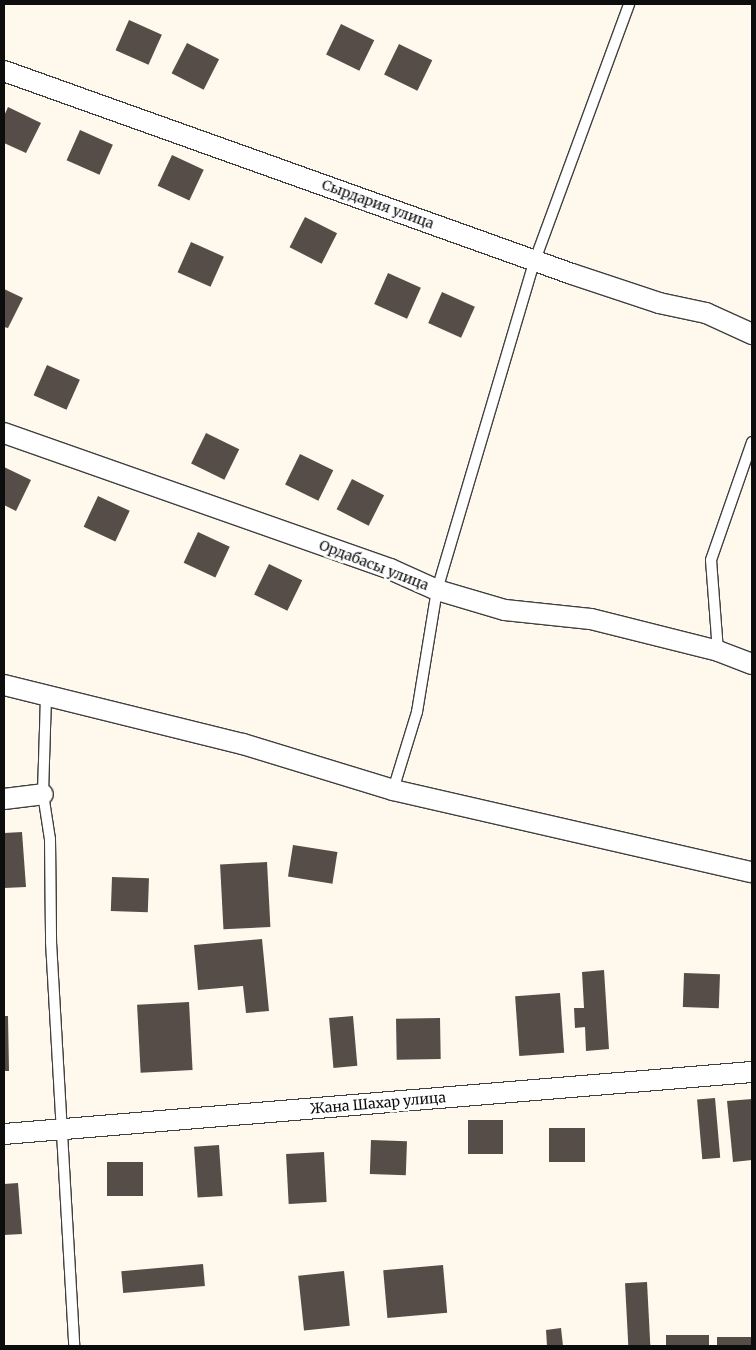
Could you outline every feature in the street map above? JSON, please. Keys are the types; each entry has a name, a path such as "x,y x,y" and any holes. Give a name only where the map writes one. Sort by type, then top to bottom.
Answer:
{"street":[{"name":"Сырдария улица","path":"4,71 659,303 706,313 752,334"},
{"name":"Ордабасы улица","path":"4,433 390,568 437,590 505,610 591,619 718,651 752,664"},
{"path":"4,685 242,744 393,790 752,872"},
{"path":"4,799 43,794"},
{"name":"Жана Шахар улица","path":"4,1134 752,1072"}],"lane":[{"path":"393,790 417,712 437,590 535,260 630,4"},
{"path":"718,651 711,560 752,442"},
{"path":"46,696 43,794 50,839 51,942 74,1346"}],"building":[{"path":"129,20 162,35 148,65 116,50"},
{"path":"341,24 374,40 359,71 326,55"},
{"path":"187,43 219,59 204,90 172,73"},
{"path":"399,44 432,60 417,91 384,75"},
{"path":"8,107 41,123 26,153 4,143 4,116"},
{"path":"80,130 113,145 99,175 67,160"},
{"path":"172,155 204,170 189,201 158,186"},
{"path":"305,217 337,233 322,264 290,247"},
{"path":"191,242 224,257 210,287 178,272"},
{"path":"388,273 421,288 407,319 374,304"},
{"path":"4,289 23,298 8,328 4,327"},
{"path":"442,292 475,307 461,338 428,323"},
{"path":"47,365 80,380 66,410 34,395"},
{"path":"206,433 239,449 224,480 191,464"},
{"path":"300,454 333,470 318,501 285,485"},
{"path":"4,467 31,480 16,511 4,505"},
{"path":"352,479 384,495 369,526 337,509"},
{"path":"98,496 130,511 115,542 84,527"},
{"path":"198,532 230,547 215,578 184,563"},
{"path":"269,564 302,580 287,611 254,595"},
{"path":"22,832 26,887 4,888 4,833"},
{"path":"293,845 337,852 332,884 288,877"},
{"path":"267,862 270,927 223,929 220,864"},
{"path":"112,877 149,878 148,912 111,911"},
{"path":"262,939 269,1011 246,1013 243,986 198,990 194,945"},
{"path":"604,970 609,1049 586,1051 585,1027 575,1028 574,1008 584,1008 582,972"},
{"path":"684,973 720,974 719,1008 683,1007"},
{"path":"560,993 564,1053 519,1056 515,996"},
{"path":"189,1002 193,1070 141,1073 137,1005"},
{"path":"4,1016 8,1016 9,1071 4,1071"},
{"path":"353,1016 357,1066 333,1068 329,1018"},
{"path":"440,1018 441,1059 397,1060 396,1019"},
{"path":"715,1098 720,1158 702,1159 697,1100"},
{"path":"752,1099 752,1160 733,1162 727,1101"},
{"path":"468,1120 503,1120 503,1154 468,1154"},
{"path":"549,1128 585,1128 585,1162 549,1162"},
{"path":"371,1140 407,1141 406,1175 370,1174"},
{"path":"219,1145 223,1196 198,1198 194,1147"},
{"path":"324,1152 327,1202 289,1204 286,1154"},
{"path":"107,1162 143,1162 143,1196 107,1196"},
{"path":"18,1183 22,1234 4,1235 4,1184"},
{"path":"203,1264 205,1286 123,1293 121,1271"},
{"path":"443,1265 447,1313 387,1318 383,1270"},
{"path":"344,1271 350,1326 304,1331 298,1276"},
{"path":"647,1282 650,1346 628,1346 625,1283"},
{"path":"561,1328 563,1346 547,1346 546,1330"},
{"path":"666,1335 709,1335 709,1346 666,1346"},
{"path":"717,1337 752,1337 752,1346 717,1346"}]}
